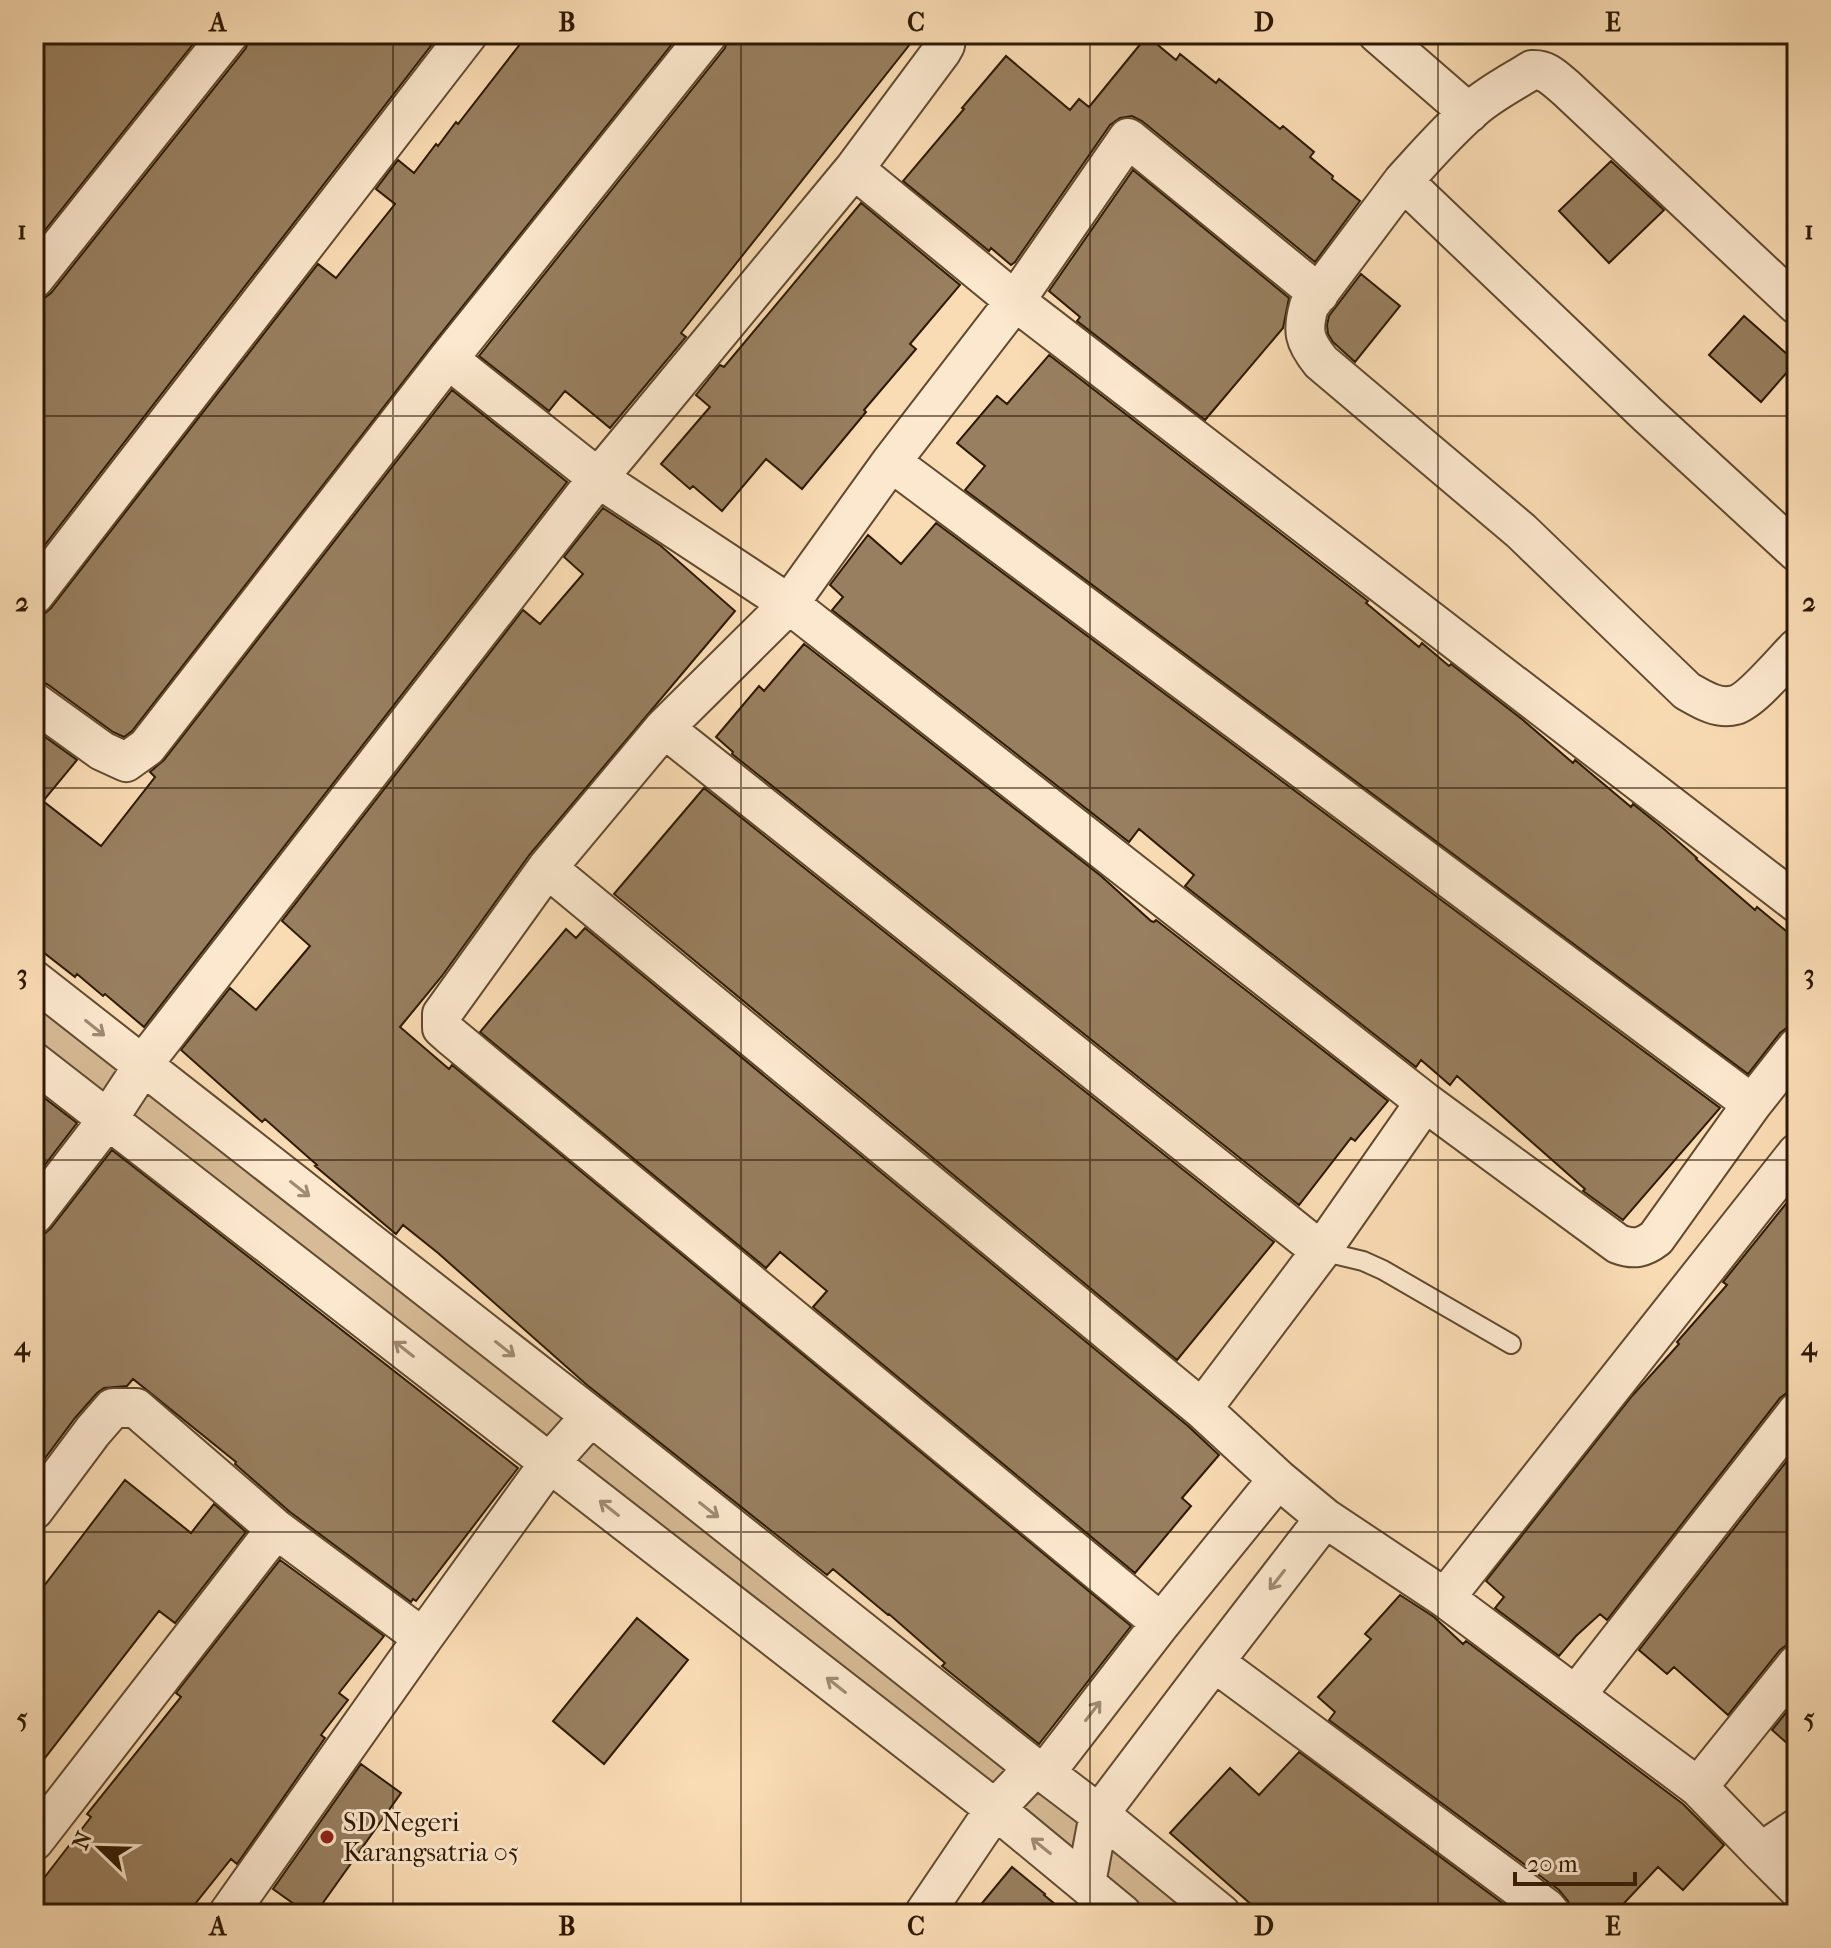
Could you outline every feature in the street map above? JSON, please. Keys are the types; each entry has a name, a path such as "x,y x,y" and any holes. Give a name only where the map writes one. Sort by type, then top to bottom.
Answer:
{"street":[{"path":"34,279 229,34"},
{"path":"34,595 468,34"},
{"path":"34,702 102,751 126,762 147,747 448,359 708,34"},
{"path":"34,1215 108,1119 142,1066 598,478 854,169 941,52 947,34"},
{"path":"1378,34 1469,113"},
{"path":"1797,305 1578,99 1546,71 1532,70 1476,106 1403,181 1309,306 1304,334 1321,362 1521,531 1687,691 1721,706 1737,705 1748,698 1797,648"},
{"path":"1161,1623 442,1028 442,1014 547,868 664,728 789,604 891,462 1015,301 1128,138 1319,294"},
{"path":"854,169 1015,301 1797,903"},
{"path":"1403,181 1648,415 1797,552"},
{"path":"448,359 598,478 789,604 1425,1102 1618,1244 1636,1248 1656,1238 1797,1047"},
{"path":"891,462 1752,1104"},
{"path":"664,728 1321,1251"},
{"path":"547,868 1202,1409 1325,1518 1445,1598 1698,1787 1797,1888"},
{"path":"34,980 1099,1814 1221,1914"},
{"path":"34,1062 995,1809 1122,1914"},
{"path":"1202,1409 1321,1251 1425,1102"},
{"path":"1445,1598 1797,1153"},
{"path":"34,1510 113,1408 136,1408 276,1529 423,1638"},
{"path":"1576,1695 1797,1412"},
{"path":"231,1913 550,1462 591,1416"},
{"path":"924,1914 995,1809 1040,1770 1278,1479"},
{"path":"1086,1883 1099,1814 1325,1518"},
{"path":"34,1841 276,1529"},
{"path":"1214,1662 1551,1914"},
{"path":"1698,1787 1797,1664"},
{"path":"1761,1852 1797,1828"}],"lane":[{"path":"1321,1251 1363,1261 1383,1270 1511,1344"}],"shaded area":[{"path":"34,980 1221,1914 1122,1914 34,1062"}],"building":[{"path":"34,34 201,34 34,244"},
{"path":"250,34 440,34 34,559 34,300 43,299 51,293 246,48"},
{"path":"528,34 680,34 431,346 132,731 124,737 113,732 47,684 34,680 34,617 43,615 51,608 318,264 336,278 395,204 376,189 398,160 414,173 436,144 438,146 456,122 458,124"},
{"path":"729,34 918,34 681,333 686,337 610,428 565,391 549,411 479,356 725,48"},
{"path":"1147,36 1176,60 1180,54 1216,83 1219,79 1280,129 1283,126 1314,152 1310,157 1333,176 1332,179 1360,201 1315,262 1132,116 1120,118 1110,125 1011,265 991,248 989,251 903,181 1006,56 1070,110 1079,99 1089,107"},
{"path":"1611,161 1664,210 1609,263 1559,211"},
{"path":"1133,170 1289,298 1283,328 1205,420 1077,321 1080,317 1049,291"},
{"path":"861,203 960,285 910,344 916,349 802,489 766,459 722,511 661,464 710,407 696,395 720,365 724,367"},
{"path":"1361,274 1400,306 1355,362 1333,342 1327,325 1329,316"},
{"path":"1744,316 1796,362 1761,402 1709,355"},
{"path":"1049,355 1368,601 1366,603 1419,647 1422,643 1449,666 1451,664 1573,763 1575,760 1631,807 1633,804 1755,910 1757,907 1797,940 1797,1026 1788,1027 1780,1033 1748,1074 965,490 985,466 957,443 997,396 1007,404"},
{"path":"452,390 567,482 144,1027 105,994 103,996 77,974 75,977 34,945 34,729 77,760 43,801 101,846 155,777 150,772 164,760"},
{"path":"603,508 661,546 735,611 530,854 442,976 400,1027 449,1069 452,1065 1131,1626 1039,1744 942,1666 945,1663 833,1569 827,1575 587,1385 403,1225 396,1234 181,1050 230,988 256,1010 310,946 282,921 523,610 540,624 583,574 564,557"},
{"path":"936,523 1720,1108 1623,1220 1583,1191 1585,1189 1457,1076 1450,1085 1421,1060 1416,1067 1185,886 1194,875 1139,829 1129,842 832,610 843,597 830,585 868,535 901,564"},
{"path":"804,644 1101,876 1151,921 1156,920 1388,1101 1355,1141 1351,1138 1299,1205 732,754 716,737 759,686 764,691"},
{"path":"704,788 1274,1242 1177,1360 614,894"},
{"path":"585,928 1188,1426 1219,1455 1182,1498 1191,1506 1135,1573 813,1307 827,1291 780,1252 766,1268 480,1032 566,929 576,938"},
{"path":"34,1090 77,1123 34,1179"},
{"path":"112,1150 518,1468 416,1601 413,1599 411,1602 290,1512 236,1462 133,1379 127,1386 104,1388 97,1393 34,1473 34,1237 43,1235 51,1228"},
{"path":"1797,1190 1797,1390 1780,1398 1607,1620 1600,1614 1559,1656 1495,1608 1504,1597 1486,1581 1632,1396 1727,1285 1723,1282"},
{"path":"1797,1448 1797,1643 1788,1644 1780,1650 1728,1715 1674,1667 1667,1674 1639,1650"},
{"path":"125,1480 191,1533 214,1504 246,1532 175,1623 159,1611 34,1772 34,1599"},
{"path":"280,1560 384,1636 339,1693 348,1700 321,1735 325,1738 237,1864 231,1859 187,1914 34,1914 34,1891 91,1817 87,1814 181,1697 176,1693"},
{"path":"1400,1595 1434,1617 1463,1644 1466,1641 1683,1804 1724,1845 1683,1890 1658,1867 1614,1914 1572,1914 1568,1901 1559,1890 1329,1720 1335,1712 1318,1697 1371,1639 1365,1634"},
{"path":"637,1618 688,1660 604,1764 553,1721"},
{"path":"1797,1699 1797,1752 1772,1730"},
{"path":"1299,1752 1517,1914 1262,1914 1170,1833 1230,1768 1259,1795"},
{"path":"361,1764 401,1793 315,1914 308,1914 273,1889"},
{"path":"1012,1867 1045,1894 1067,1914 973,1914"}],"place":[{"name":"SD Negeri Karangsatria 05","path":"327,1837"}]}
